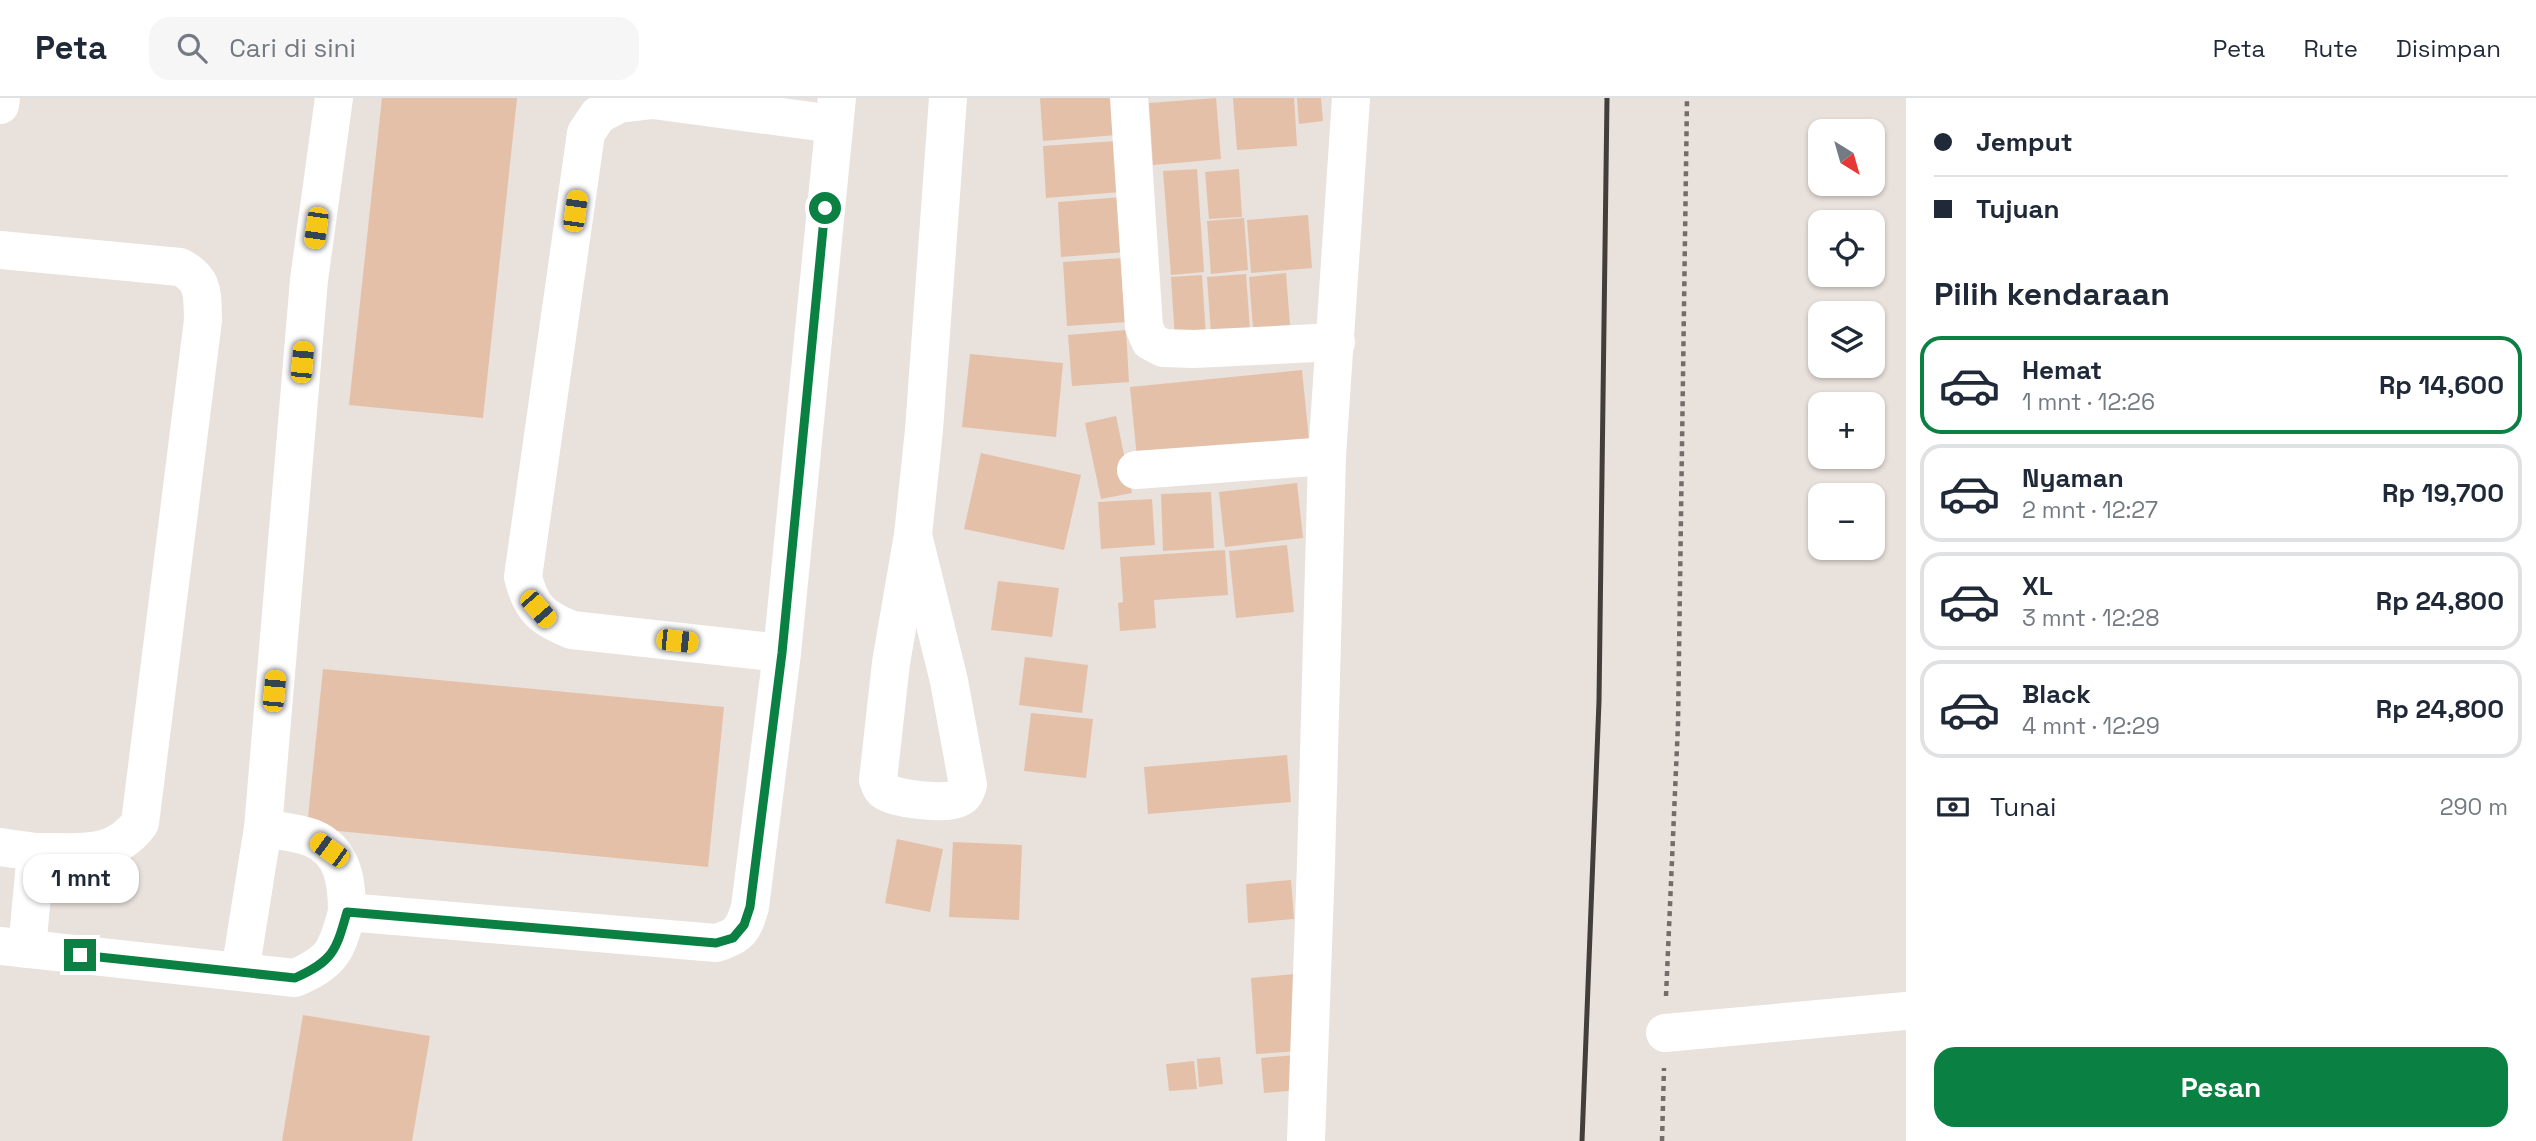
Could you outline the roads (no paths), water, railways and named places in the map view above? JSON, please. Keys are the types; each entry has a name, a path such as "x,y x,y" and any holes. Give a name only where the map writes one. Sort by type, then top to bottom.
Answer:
{"street":[{"path":"0,105 1,98"},
{"path":"240,972 263,828 309,279 334,98"},
{"path":"913,535 949,681 968,785 957,800 946,802 898,797 885,792 878,780 891,663 913,535 924,430 948,98"},
{"path":"1129,98 1144,327 1150,341 1163,348 1194,349 1336,342"},
{"path":"1306,1141 1327,456 1351,98"},
{"path":"347,912 716,943 733,938 744,925 750,907 782,653 836,111 653,100 619,104 598,115 586,133 523,577 528,598 548,621 572,630 782,653"},
{"path":"0,250 180,267 192,273 200,283 203,320 140,823 131,835 117,846 100,850 18,850 13,947 295,978 317,968 329,958 339,941 347,912 344,871 338,859 313,838 263,828"},
{"path":"1136,470 1327,456"},
{"path":"1665,1033 1906,1011"}],"railway":[{"path":"1582,1141 1599,701 1607,98"}]}
